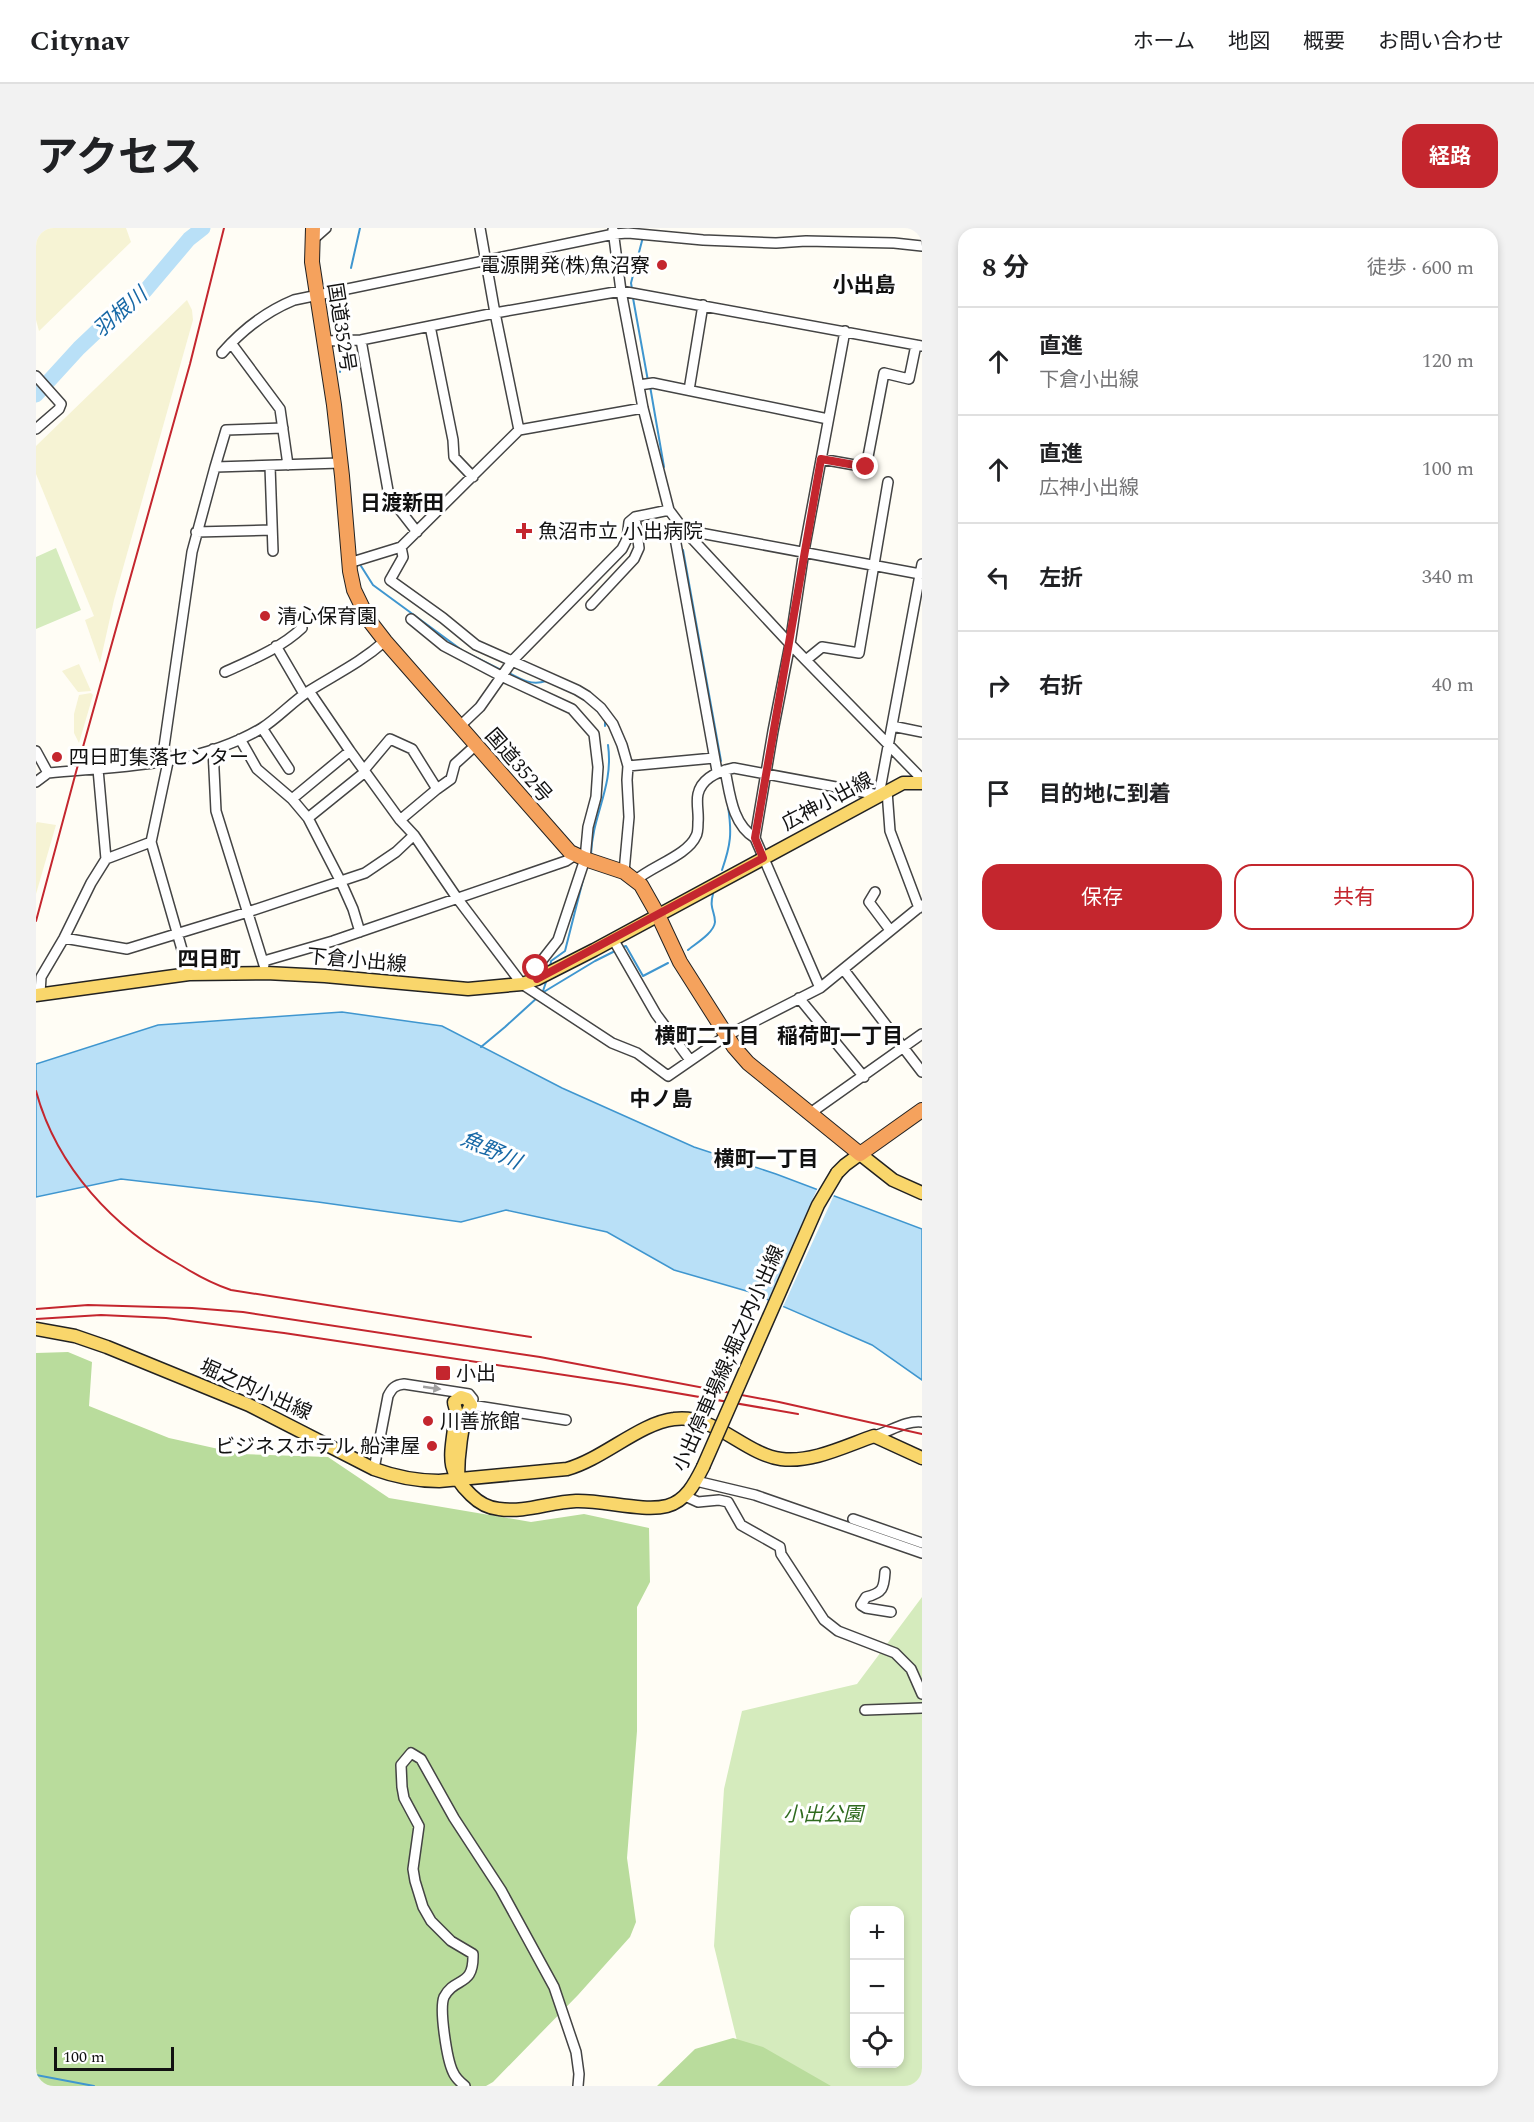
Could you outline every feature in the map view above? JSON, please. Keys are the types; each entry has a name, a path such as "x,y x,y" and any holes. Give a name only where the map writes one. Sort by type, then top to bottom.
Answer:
{"highway":[{"name":"国道352号","path":"313,232 312,262 330,372 349,563 354,590 368,619 551,831 580,857 624,872 636,880 646,892 680,962 726,1036 748,1063 860,1154"},
{"path":"860,1154 922,1110"}],"main road":[{"name":"広神小出線","path":"658,915 883,793 903,783 922,781"},
{"name":"下倉小出線","path":"38,994 189,974 265,967 468,989 522,984 617,945 658,915"},
{"name":"小出停車場線;堀之内小出線","path":"458,1478 481,1504 499,1509 519,1510 576,1501 666,1506 685,1496 703,1467 818,1205 837,1173 860,1154"},
{"path":"860,1154 893,1180 922,1193"},
{"name":"堀之内小出線","path":"36,1329 75,1336 108,1347 240,1401 374,1469 392,1476 419,1481 577,1467 655,1424 674,1419 688,1418 702,1422 778,1459 792,1460 811,1457 874,1436"},
{"path":"458,1478 450,1461 456,1411 454,1402 459,1397 463,1397 468,1399 471,1406"},
{"path":"874,1436 922,1458"}],"street":[{"path":"313,232 316,236 326,228"},
{"path":"480,228 484,259 519,430"},
{"path":"613,231 621,291 643,408 669,510 684,530 790,644 889,744 922,781"},
{"path":"222,353 270,311 294,300 613,231 703,240 776,243 835,241 922,246"},
{"path":"324,341 361,340 621,291 919,345 909,379 884,373 866,467 821,459"},
{"path":"689,390 704,305"},
{"path":"430,326 453,440 454,457 473,477"},
{"path":"820,988 755,838 790,644 804,551 845,331"},
{"path":"361,340 389,496 417,532"},
{"path":"231,343 280,409 288,465"},
{"path":"36,376 60,401 59,409 36,429"},
{"path":"639,385 653,383 828,419"},
{"path":"349,563 401,547 519,430 643,408"},
{"path":"189,974 151,842 168,762 164,747 188,574 196,532 226,430 283,428"},
{"path":"215,467 340,463"},
{"path":"270,466 273,551"},
{"path":"806,660 822,647 859,653 888,482"},
{"path":"460,726 480,707 513,660 622,549 627,539 629,522 635,517 669,510"},
{"path":"591,606 634,559 639,548 635,517"},
{"path":"196,532 272,530"},
{"path":"276,646 307,693 522,984 612,1043 637,1053 668,1076 726,1036 820,988 920,906 890,831 883,793 892,726 921,569 875,565 684,530"},
{"path":"684,530 675,538 714,758 721,770 733,810 749,834 755,838"},
{"path":"401,547 403,557 390,580 476,645 513,660 587,696 601,708 613,724 628,766 629,817 624,872"},
{"path":"225,672 294,635 302,628 298,617"},
{"path":"411,619 444,646 503,673 572,709 594,734 598,767 596,797 558,939 536,968 537,979"},
{"path":"36,782 48,773 168,762 240,739 262,728 307,693 363,660 385,641"},
{"path":"892,726 922,732"},
{"path":"262,728 289,769"},
{"path":"240,739 257,769 292,799 308,818 341,882 360,932"},
{"path":"308,818 364,771 390,739 412,748 437,789"},
{"path":"400,820 451,779 454,764 476,745"},
{"path":"213,749 216,811 265,967 457,898 580,857"},
{"path":"36,751 48,773"},
{"path":"292,799 350,751"},
{"path":"628,766 714,758"},
{"path":"636,880 658,865 674,858 696,837 700,813 698,794 707,780 721,770 734,768 883,793"},
{"path":"38,994 41,977 106,859 98,769"},
{"path":"64,938 127,949 365,873 396,852 414,835"},
{"path":"106,859 151,842"},
{"path":"875,892 869,902 890,930"},
{"path":"617,945 656,1014 690,1060"},
{"path":"844,970 922,1072"},
{"path":"799,998 864,1077"},
{"path":"809,1114 922,1034"},
{"path":"374,1469 388,1396 391,1388 404,1384 468,1394 473,1399 471,1406 566,1420"},
{"path":"874,1436 904,1425 922,1422"},
{"path":"696,1481 755,1495 922,1553 922,1549"},
{"path":"685,1496 698,1502 719,1500 728,1502 741,1525 780,1547 781,1554 824,1620 838,1631 895,1653 911,1669 922,1694"},
{"path":"853,1519 922,1543"},
{"path":"885,1572 882,1589 878,1594 866,1597 861,1605 891,1612"},
{"path":"865,1710 922,1708"},
{"path":"465,2086 453,2075 448,2057 443,1999 452,1987 466,1980 474,1965 473,1954 451,1941 431,1921 423,1907 414,1881 413,1857 419,1826 405,1798 401,1765 411,1753 421,1759 454,1818 501,1890 554,1987 576,2052 579,2086"}],"shaded area":[{"path":"36,228 126,228 131,242 39,331 36,320"},
{"path":"187,300 192,310 193,320 114,600 100,663 85,620 94,616 36,474 36,446"},
{"path":"79,664 91,691 78,692 62,671"},
{"path":"91,693 93,695 79,743 74,733 74,714 79,695"},
{"path":"37,822 56,825 36,894 36,824"}],"green space":[{"path":"56,548 81,610 36,629 36,557"},
{"path":"68,1352 92,1362 89,1406 169,1438 241,1454 328,1457 389,1498 531,1522 584,1514 649,1528 650,1582 637,1607 637,1731 627,1858 636,1922 630,1937 578,1995 493,2082 486,2086 36,2086 36,1353"},
{"name":"小出公園","path":"922,1597 922,2086 748,2086 714,1946 724,1789 742,1711 857,1684"},
{"path":"733,2038 763,2047 831,2086 657,2086 695,2049"}],"water":[{"name":"魚野川","path":"342,1012 442,1026 562,1088 694,1147 776,1174 922,1229 922,1380 872,1345 750,1292 674,1270 607,1232 506,1210 461,1222 318,1202 121,1179 36,1197 36,1064 158,1025"}],"pier":[{"path":"818,1187 835,1193 782,1309 767,1303"}],"waterway":[{"name":"羽根川","path":"36,395 79,348 134,296 145,291 189,239 203,228"},
{"path":"351,268 360,228"},
{"path":"632,289 631,283 643,237"},
{"path":"342,336 348,295"},
{"path":"633,298 648,381"},
{"path":"340,372 342,342"},
{"path":"650,386 664,467"},
{"path":"683,550 721,761"},
{"path":"361,566 373,585 463,651 501,670"},
{"path":"507,672 530,682 546,681"},
{"path":"605,719 605,726"},
{"path":"591,855 595,827 606,788 608,745"},
{"path":"722,870 730,838 728,806"},
{"path":"550,968 551,961 565,951 585,872"},
{"path":"688,950 708,934 714,926 713,894"},
{"path":"623,947 626,946 643,976 668,963"},
{"path":"542,993 617,950"},
{"path":"543,991 547,979"},
{"path":"481,1047 538,997"},
{"path":"36,2075 94,2086"}],"railway":[{"path":"36,921 190,364 224,228"},
{"path":"36,1091 58,1145 73,1170 91,1193 133,1233 157,1251 206,1280 231,1290 531,1337"},
{"path":"36,1309 88,1305 243,1312 540,1357 779,1402 922,1434"},
{"path":"36,1319 101,1315 166,1318 284,1333 624,1384 798,1414"}],"place":[{"name":"電源開発(株)魚沼寮","path":"662,265"},
{"name":"魚沼市立 小出病院","path":"524,531"},
{"name":"清心保育園","path":"265,616"},
{"name":"四日町集落センター","path":"57,757"},
{"name":"小出","path":"443,1373"},
{"name":"川善旅館","path":"428,1421"},
{"name":"ビジネスホテル 船津屋","path":"432,1446"}],"district":[{"name":"小出島","path":"864,285"},
{"name":"日渡新田","path":"402,503"},
{"name":"四日町","path":"209,959"},
{"name":"横町二丁目","path":"707,1036"},
{"name":"稲荷町一丁目","path":"840,1036"},
{"name":"中ノ島","path":"661,1099"},
{"name":"横町一丁目","path":"766,1159"}],"route":[{"path":"536,968 537,979 763,858 755,838 821,459 866,467"}]}
